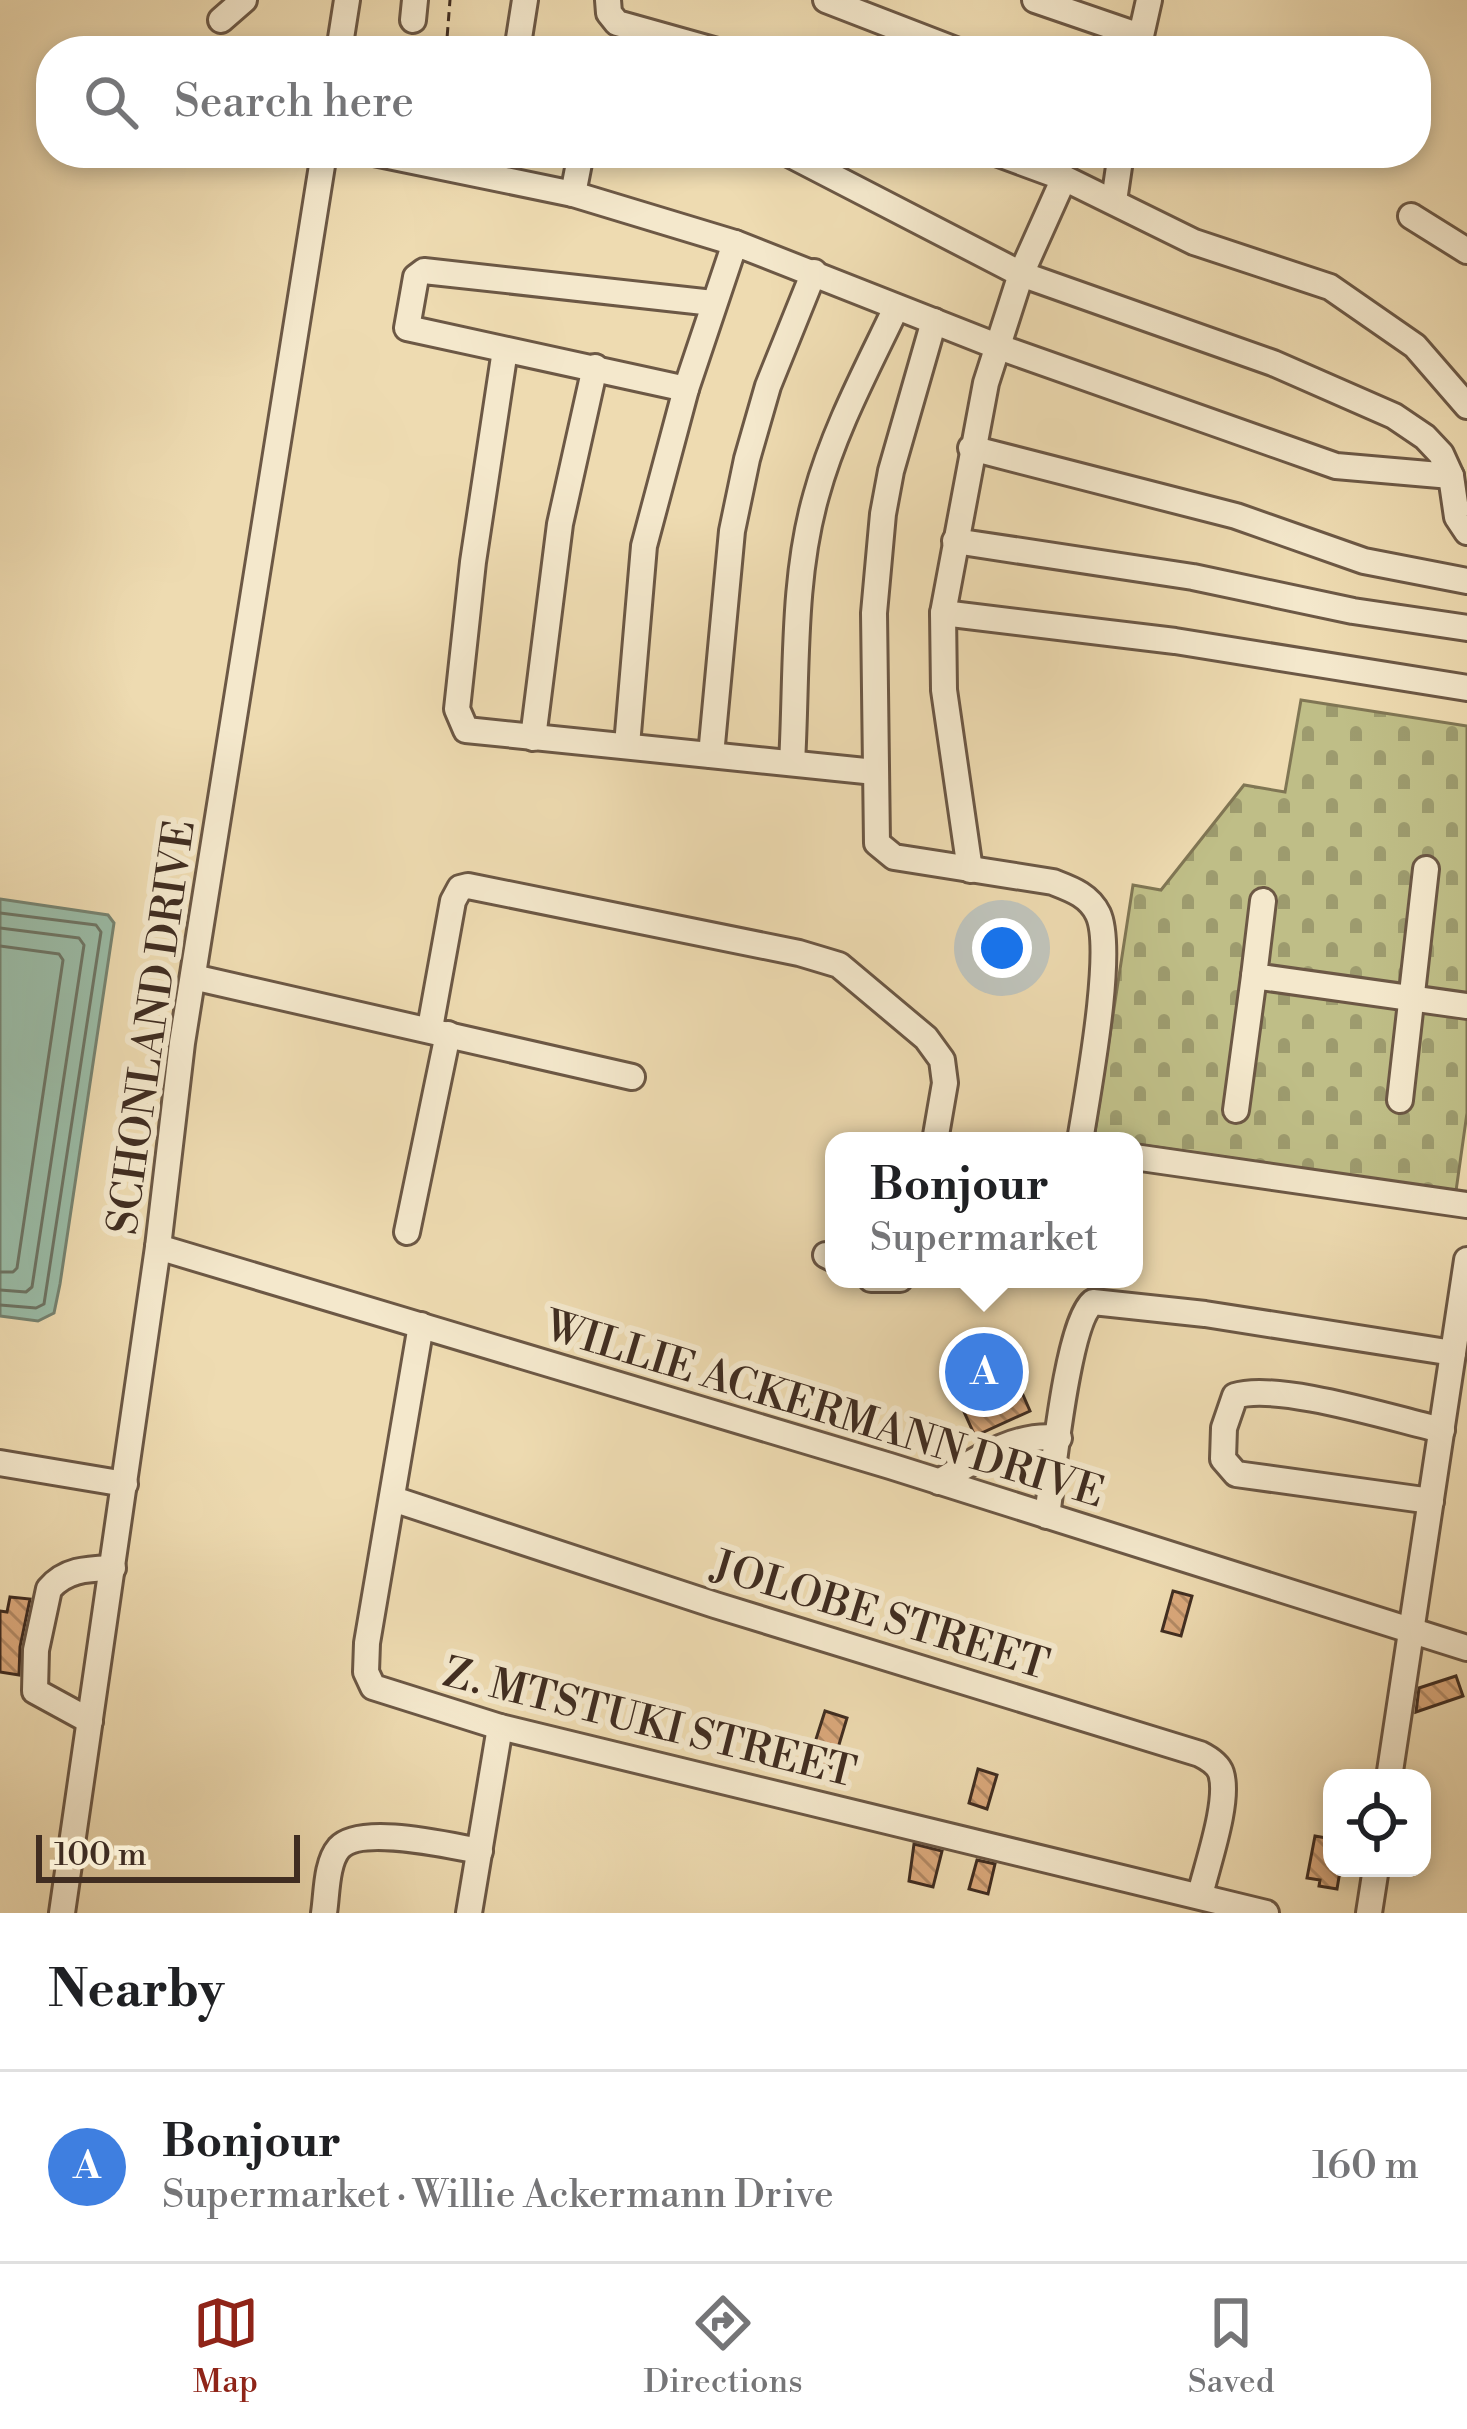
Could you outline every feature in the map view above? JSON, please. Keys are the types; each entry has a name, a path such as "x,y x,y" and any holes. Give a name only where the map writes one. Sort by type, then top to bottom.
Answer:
{"street":[{"path":"221,20 244,0"},
{"path":"341,36 346,0"},
{"path":"519,36 525,0"},
{"path":"608,0 609,13 617,23 663,36"},
{"path":"826,0 919,36"},
{"path":"1035,0 1120,36"},
{"path":"1141,36 1149,0"},
{"name":"SCHONLAND DRIVE","path":"62,1913 193,976 322,168"},
{"path":"447,168 573,194 735,243 999,347 1336,466 1451,476"},
{"path":"573,194 578,168"},
{"path":"817,168 1021,274 1273,364 1394,416 1441,454 1451,476 1457,517 1467,532"},
{"path":"1037,168 1194,242 1330,287 1415,346 1467,406"},
{"path":"1114,201 1119,168"},
{"path":"970,871 944,690 943,614 971,448 999,347 1021,274 1064,178"},
{"path":"1411,216 1467,251"},
{"path":"627,745 644,546 686,389 735,243"},
{"path":"711,755 732,531 747,459 768,386 814,272"},
{"path":"686,389 407,328 419,273 713,303"},
{"path":"792,764 802,599 814,500 830,452 896,308"},
{"path":"934,320 883,514 874,613 876,835 883,850 895,857 1053,882 1077,891 1100,918 1100,979 1082,1132"},
{"path":"506,350 473,562 457,709 466,730 875,772"},
{"path":"533,738 560,524 596,367"},
{"path":"971,448 1236,515 1364,561 1467,581"},
{"path":"955,541 1193,577 1353,611 1467,628"},
{"path":"943,614 1175,641 1467,688"},
{"path":"1400,1100 1426,869"},
{"path":"407,1232 439,1031 453,901 460,888 468,886 799,952 839,965 926,1037 942,1060 945,1083 937,1132"},
{"path":"1236,1110 1263,901"},
{"path":"193,976 632,1077"},
{"path":"1254,976 1467,1006"},
{"path":"1143,1158 1467,1205"},
{"name":"WILLIE ACKERMANN DRIVE","path":"158,1247 939,1482 1467,1648"},
{"path":"1390,1769 1467,1260"},
{"path":"1047,1516 1073,1342 1083,1310 1094,1302 1454,1353"},
{"name":"Z. MTSTUKI STREET","path":"421,1325 367,1643 365,1672 373,1687 500,1727 1267,1913"},
{"path":"1431,1501 1236,1474 1222,1459 1224,1428 1234,1396 1255,1392 1342,1406 1442,1430"},
{"path":"939,1482 1012,1443 1034,1436 1059,1438"},
{"path":"0,1463 125,1484"},
{"name":"JOLOBE STREET","path":"393,1499 1200,1754 1221,1772 1222,1803 1201,1895"},
{"path":"90,1721 35,1691 36,1649 54,1582 67,1573 113,1568"},
{"path":"470,1913 500,1727"},
{"path":"324,1913 332,1862 340,1847 349,1842 394,1838 480,1851"},
{"path":"1369,1913 1375,1877"}],"path":[{"path":"447,36 450,0"}],"green space":[{"path":"1301,700 1467,726 1467,1113 1456,1191 1143,1145 1143,1132 1095,1132 1133,885 1161,890 1244,785 1285,792"}],"water":[{"path":"0,899 108,915 114,923 60,1284 54,1313 38,1321 0,1316"}],"building":[{"path":"1006,1356 1030,1411 975,1436 950,1381"},
{"path":"1173,1591 1192,1596 1181,1636 1162,1631"},
{"path":"10,1597 30,1599 19,1675 0,1672 0,1611 7,1612"},
{"path":"1456,1676 1463,1696 1416,1712 1419,1688"},
{"path":"825,1711 847,1718 832,1768 809,1761"},
{"path":"978,1769 997,1775 987,1809 969,1803"},
{"path":"1315,1836 1323,1837 1323,1877 1339,1877 1337,1889 1307,1878"},
{"path":"914,1844 942,1851 933,1887 909,1881"},
{"path":"977,1860 995,1864 988,1894 969,1889"}],"place":[{"name":"Bonjour","path":"984,1372"}]}
